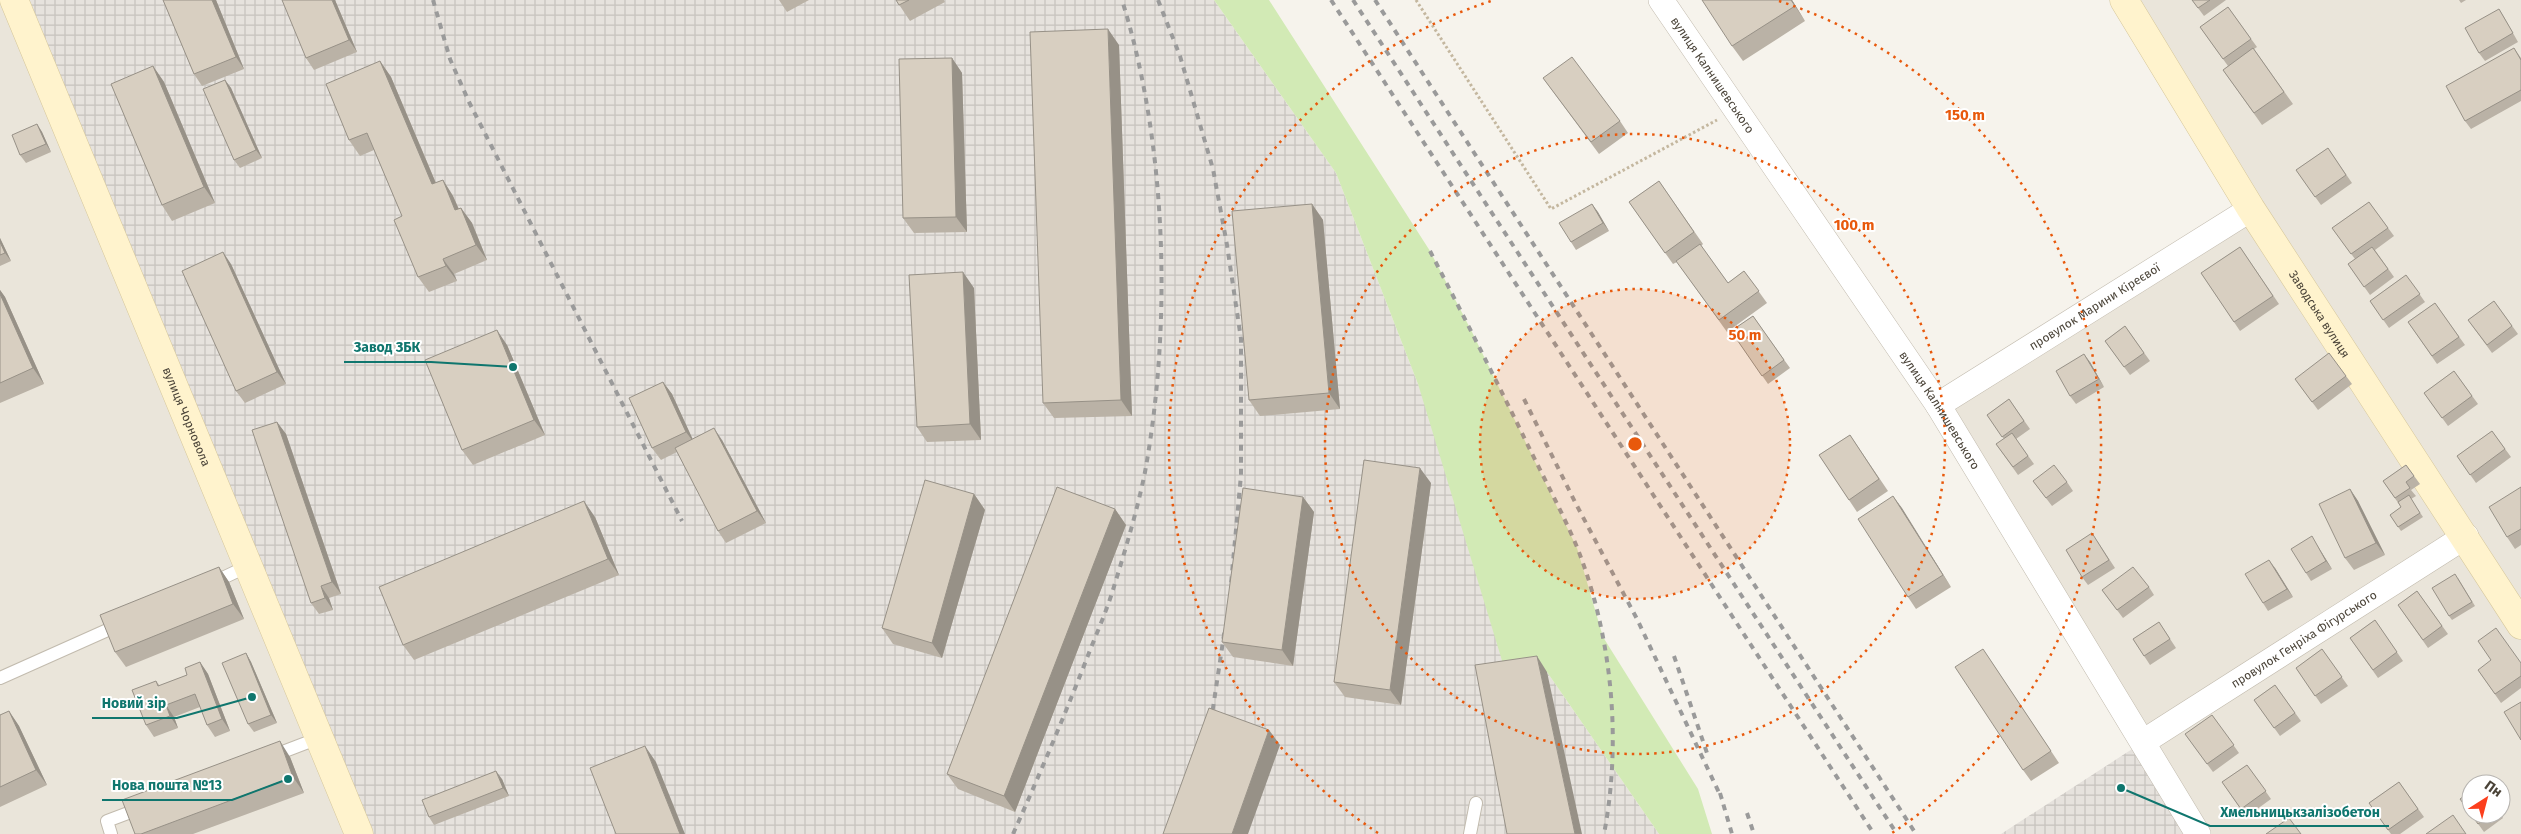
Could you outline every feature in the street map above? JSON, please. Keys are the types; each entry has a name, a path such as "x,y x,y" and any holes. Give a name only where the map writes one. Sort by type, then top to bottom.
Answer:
{"street":[{"name":"вулиця Чорновола","path":"14,0 359,834"},
{"name":"вулиця Калнишевського","path":"1661,0 1938,405 2198,834"},
{"name":"Заводська вулиця","path":"2124,0 2251,209 2466,536 2521,625"},
{"name":"провулок Марини Кіреєвої","path":"1938,405 2251,209"},
{"name":"провулок Генріха Фігурського","path":"2143,742 2466,536"}],"lane":[{"path":"195,590 248,566"},
{"path":"0,678 133,618"},
{"path":"264,759 319,738"},
{"path":"112,834 107,821 153,803"},
{"path":"1470,834 1476,803"}],"path":[{"path":"1416,0 1551,209 1735,110"}],"shaded area":[{"path":"0,0 3,0 349,834 0,834"},
{"path":"24,0 1214,0 1336,173 1418,384 1547,672 1659,834 369,834"},
{"path":"2124,0 2521,0 2521,834 2198,834 1938,405 2251,209"},
{"path":"2143,742 2198,834 2001,834"}],"green space":[{"path":"1214,0 1269,0 1430,251 1472,332 1577,548 1603,637 1698,789 1712,834 1659,834 1547,672 1507,677 1418,384 1336,173"}],"building":[{"path":"163,0 212,0 236,57 194,74"},
{"path":"282,0 332,0 349,40 306,58"},
{"path":"896,0 909,0 899,5"},
{"path":"1702,0 1791,0 1795,6 1732,46"},
{"path":"2192,0 2210,0 2198,8"},
{"path":"2228,7 2251,39 2223,59 2200,27"},
{"path":"2499,9 2513,33 2479,53 2465,28"},
{"path":"1108,29 1121,400 1043,403 1030,32"},
{"path":"2253,48 2284,92 2254,113 2223,70"},
{"path":"2514,48 2521,60 2521,90 2465,121 2446,86"},
{"path":"1572,57 1620,121 1591,142 1543,78"},
{"path":"952,58 956,217 903,218 899,59"},
{"path":"380,61 432,184 443,180 455,210 461,208 476,245 443,259 446,266 418,277 394,220 402,216 367,133 349,140 326,84"},
{"path":"153,66 204,187 162,205 111,84"},
{"path":"225,80 256,150 234,160 203,89"},
{"path":"37,124 46,144 20,155 12,135"},
{"path":"2328,148 2346,175 2315,197 2296,170"},
{"path":"1659,181 1694,232 1665,253 1629,202"},
{"path":"2369,202 2388,228 2351,254 2332,228"},
{"path":"1312,204 1329,393 1249,400 1232,211"},
{"path":"1592,204 1603,223 1571,242 1559,223"},
{"path":"0,242 5,253 0,255"},
{"path":"1700,244 1728,283 1744,271 1759,291 1719,320 1676,261"},
{"path":"2240,247 2273,296 2234,322 2201,273"},
{"path":"2372,247 2388,269 2364,287 2348,264"},
{"path":"223,252 277,372 236,391 182,271"},
{"path":"963,272 970,424 917,427 909,275"},
{"path":"2406,275 2420,294 2383,320 2370,301"},
{"path":"0,294 33,368 0,383"},
{"path":"2494,301 2512,326 2487,345 2468,320"},
{"path":"2435,303 2459,337 2432,356 2408,322"},
{"path":"1753,316 1784,360 1762,376 1731,331"},
{"path":"2125,326 2144,353 2124,367 2105,341"},
{"path":"497,330 534,420 462,450 425,360"},
{"path":"2329,353 2346,376 2312,402 2295,379"},
{"path":"2084,354 2099,379 2070,396 2056,371"},
{"path":"2454,371 2472,396 2442,418 2424,393"},
{"path":"663,382 686,432 652,448 629,398"},
{"path":"2009,399 2024,421 2002,437 1987,415"},
{"path":"277,422 332,582 321,586 325,598 311,603 252,430"},
{"path":"714,428 757,511 718,531 675,448"},
{"path":"2492,431 2505,449 2470,475 2457,456"},
{"path":"2012,433 2028,456 2013,467 1996,444"},
{"path":"1850,435 1879,479 1849,500 1819,455"},
{"path":"1364,460 1420,468 1390,690 1334,682"},
{"path":"2054,465 2067,482 2046,498 2033,481"},
{"path":"2406,465 2414,476 2406,482 2410,488 2395,498 2383,481"},
{"path":"925,480 974,494 932,643 882,628"},
{"path":"1057,487 1115,509 1004,796 947,774"},
{"path":"2521,487 2521,529 2507,537 2489,507"},
{"path":"1243,488 1303,497 1282,650 1222,642"},
{"path":"2350,489 2376,543 2345,558 2319,504"},
{"path":"2409,495 2420,513 2398,527 2390,515 2401,507 2398,502"},
{"path":"1893,496 1943,575 1908,597 1858,519"},
{"path":"584,501 608,559 403,645 379,587"},
{"path":"2092,533 2109,560 2082,577 2066,550"},
{"path":"2312,536 2326,561 2306,573 2291,549"},
{"path":"2269,560 2287,589 2263,603 2245,574"},
{"path":"219,567 233,604 115,652 100,615"},
{"path":"2133,567 2149,587 2117,610 2102,590"},
{"path":"2455,574 2472,602 2449,616 2432,588"},
{"path":"2417,591 2442,626 2423,640 2398,605"},
{"path":"2375,620 2397,652 2373,670 2350,638"},
{"path":"2159,622 2170,639 2144,656 2133,639"},
{"path":"2496,628 2521,663 2521,676 2495,694 2478,670 2491,660 2478,641"},
{"path":"1983,649 2051,751 2023,770 1955,667"},
{"path":"2322,649 2342,677 2315,696 2296,668"},
{"path":"246,653 271,715 248,724 222,663"},
{"path":"1537,656 1575,834 1507,834 1475,665"},
{"path":"200,662 222,719 207,725 195,694 166,705 170,716 146,725 132,690 156,681 158,686 187,675 185,668"},
{"path":"2275,685 2295,713 2274,728 2254,700"},
{"path":"2521,702 2521,740 2504,712"},
{"path":"1209,708 1269,730 1232,834 1163,834"},
{"path":"9,711 36,770 0,787 0,715"},
{"path":"2212,715 2234,745 2207,764 2185,734"},
{"path":"280,741 293,777 141,834 135,834 122,800"},
{"path":"645,746 680,834 616,834 590,768"},
{"path":"2247,765 2266,791 2241,809 2222,782"},
{"path":"496,771 503,788 429,817 422,800"},
{"path":"2399,782 2418,809 2388,830 2369,803"},
{"path":"2453,815 2466,834 2426,834"},
{"path":"2289,818 2301,834 2266,834"}],"railway":[{"path":"433,0 450,59 469,102 682,521"},
{"path":"1013,834 1042,768 1109,601 1138,502 1154,415 1159,356 1161,296 1160,234 1156,174 1148,114 1137,56 1122,0"},
{"path":"1158,0 1180,56 1213,169 1241,339 1241,475 1231,584"},
{"path":"1331,0 1874,834"},
{"path":"1353,0 1897,834"},
{"path":"1375,0 1916,834"},
{"path":"1430,251 1564,517 1589,581 1599,616 1606,652 1613,725 1612,762 1604,834"},
{"path":"1524,399 1576,504 1637,619 1722,799"},
{"path":"1208,721 1213,708 1225,628"},
{"path":"1674,656 1707,753"},
{"path":"1720,793 1732,834"},
{"path":"1747,813 1754,834"}],"place":[{"name":"Завод ЗБК","path":"513,367"},
{"name":"Новий зір","path":"252,697"},
{"name":"Нова пошта №13","path":"288,779"},
{"name":"Хмельницькзалізобетон","path":"2121,788"}]}
